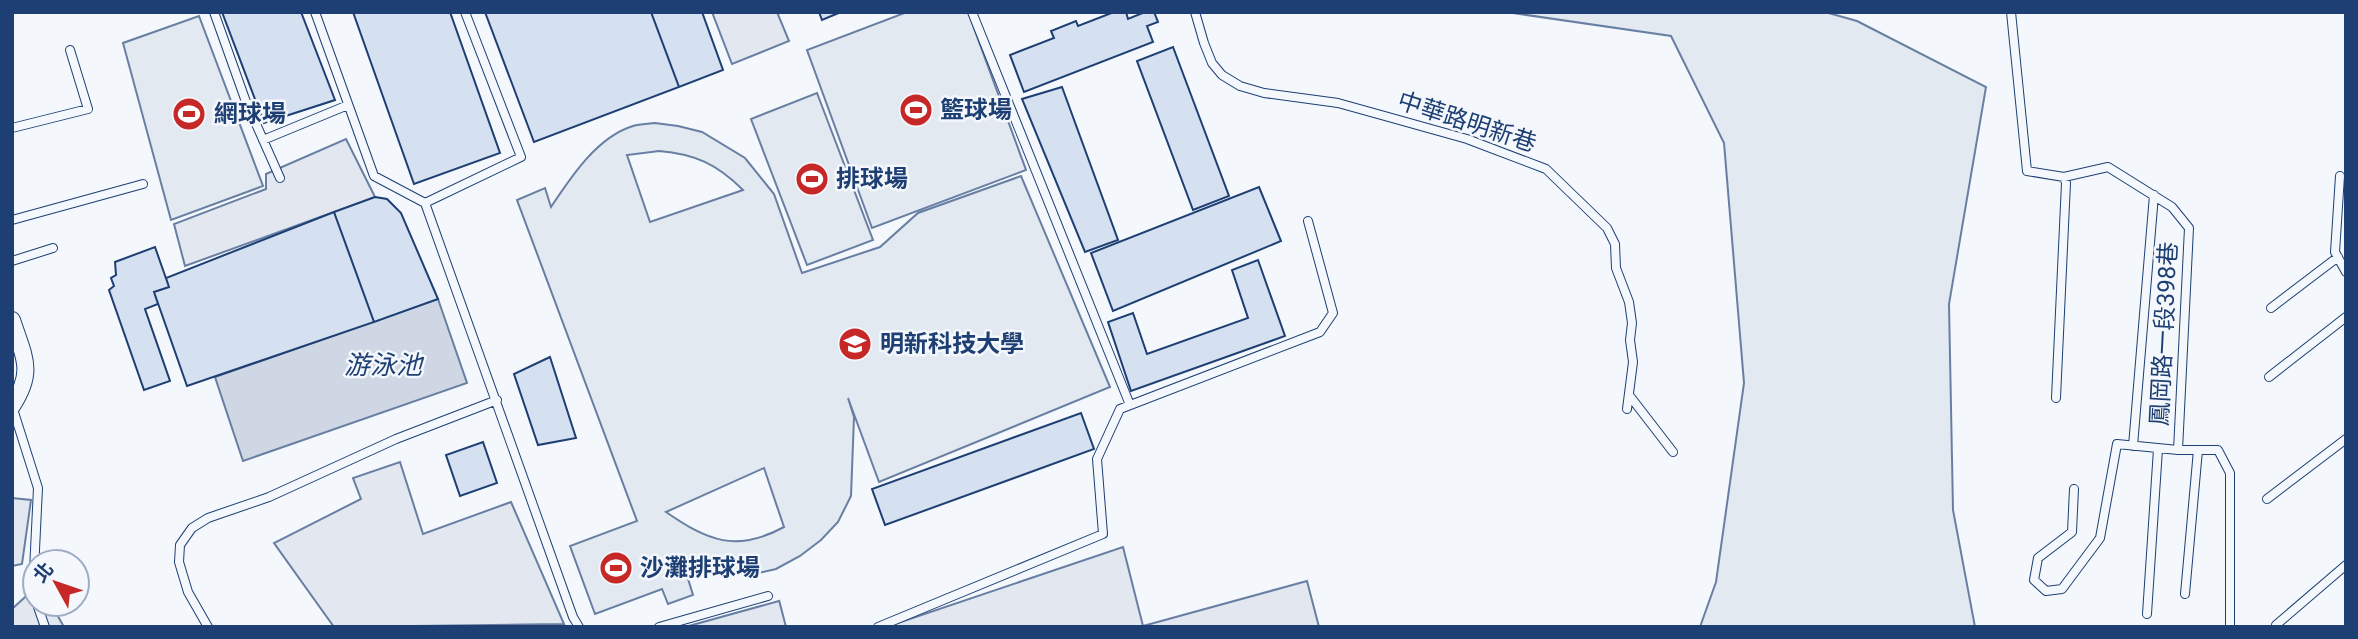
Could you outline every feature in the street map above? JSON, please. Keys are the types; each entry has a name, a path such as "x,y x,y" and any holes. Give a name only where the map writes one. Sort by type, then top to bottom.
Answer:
{"street":[{"path":"12,320 27,368 22,390 12,406"}],"lane":[{"path":"214,12 245,99 281,178"},
{"path":"315,12 374,176 425,203 573,617 579,627"},
{"path":"425,203 522,157 465,12"},
{"path":"972,12 1130,405"},
{"name":"中華路明新巷","path":"1195,12 1203,43 1212,63 1223,75 1240,86 1264,93 1338,103 1466,139 1546,169 1607,228 1615,244 1616,268 1629,302 1632,323 1630,340 1633,362 1627,409"},
{"name":"鳳岡路一段398巷","path":"2011,12 2027,171 2064,177 2108,166 2172,207 2189,228 2178,450"},
{"path":"12,128 88,109 70,50"},
{"path":"263,140 348,105"},
{"path":"2340,176 2335,252 2346,272"},
{"path":"2056,398 2066,183 2064,177"},
{"path":"12,220 143,184"},
{"path":"2133,446 2154,195"},
{"path":"878,627 1103,534 1097,459 1120,409 1320,332 1333,313 1308,221"},
{"path":"12,261 53,248"},
{"path":"2271,308 2338,257"},
{"path":"2269,377 2346,317"},
{"path":"1629,395 1673,452"},
{"path":"208,627 188,592 178,562 180,545 192,528 208,518 268,497 396,439 497,400"},
{"path":"12,406 38,488 35,548"},
{"path":"2267,499 2346,439"},
{"name":"鳳岡路一段398巷","path":"2074,489 2072,532 2038,558 2034,580 2046,591 2062,589 2100,538 2117,444 2158,449 2218,450 2230,473 2230,627"},
{"path":"2147,614 2158,449"},
{"path":"2185,594 2198,450"},
{"path":"2276,625 2346,565"},
{"path":"659,627 768,596"}],"shaded area":[{"path":"712,12 777,12 789,41 732,64"},
{"name":"籃球場","path":"907,12 968,12 1026,170 872,228 807,50"},
{"path":"1506,12 1825,12 1857,21 1986,87 1949,304 1953,510 1975,627 1700,627 1716,582 1744,383 1724,143 1671,36"},
{"name":"網球場","path":"199,16 263,186 171,220 123,43"},
{"name":"排球場","path":"817,93 873,240 807,265 751,119"},
{"path":"655,123 702,132 745,158 774,194 802,273 880,247 918,213 1021,176 1110,387 879,482 848,398 854,417 851,496 838,522 821,540 776,569 754,574 713,567 681,556 693,595 668,604 662,589 595,614 570,546 637,521 517,200 545,188 551,207 586,159 608,139 633,126","holes":["659,151 705,162 724,173 743,190 650,222 627,155","764,468 784,527 767,535 751,540 723,540 695,530 666,512"]},
{"path":"346,139 375,197 185,266 174,224 266,189 266,174"},
{"path":"400,462 423,534 511,502 564,624 334,627 274,543 361,499 353,478"},
{"path":"12,498 31,500 24,548 21,548 21,564 12,566"},
{"path":"1123,547 1143,626 1307,581 1319,627 886,627"},
{"path":"21,601 21,618 59,618 64,627 12,627 12,609"},
{"path":"779,601 786,627 685,627"}],"water":[{"name":"游泳池","path":"438,299 467,383 243,461 215,377"}],"building":[{"path":"222,12 301,12 335,100 264,123"},
{"path":"353,12 450,12 500,153 414,184"},
{"path":"485,12 651,12 679,87 534,142"},
{"path":"651,12 702,12 723,70 679,87"},
{"path":"819,12 841,12 822,20"},
{"path":"1114,12 1126,12 1128,19 1145,12 1154,12 1158,22 1147,26 1153,42 1024,92 1010,55 1054,38 1051,31 1076,21 1078,26"},
{"path":"1173,47 1229,196 1193,210 1137,61"},
{"path":"1062,87 1118,240 1085,252 1022,99"},
{"path":"1259,187 1281,241 1113,311 1091,253"},
{"path":"375,197 387,199 401,213 438,299 374,322 334,212"},
{"path":"334,212 374,322 187,386 154,292 169,287 166,278"},
{"path":"155,247 169,287 154,292 158,304 145,309 170,381 144,390 109,290 114,286 111,278 116,275 115,262"},
{"path":"1258,260 1285,336 1131,391 1108,322 1133,313 1147,354 1248,318 1232,270"},
{"path":"550,357 576,438 538,445 514,374"},
{"path":"1081,413 1094,449 885,525 872,489"},
{"path":"483,442 497,483 460,496 446,455"}],"place":[{"name":"籃球場","path":"916,110"},
{"name":"網球場","path":"189,114"},
{"name":"排球場","path":"812,179"},
{"name":"明新科技大學","path":"855,344"},
{"name":"沙灘排球場","path":"616,568"}]}
